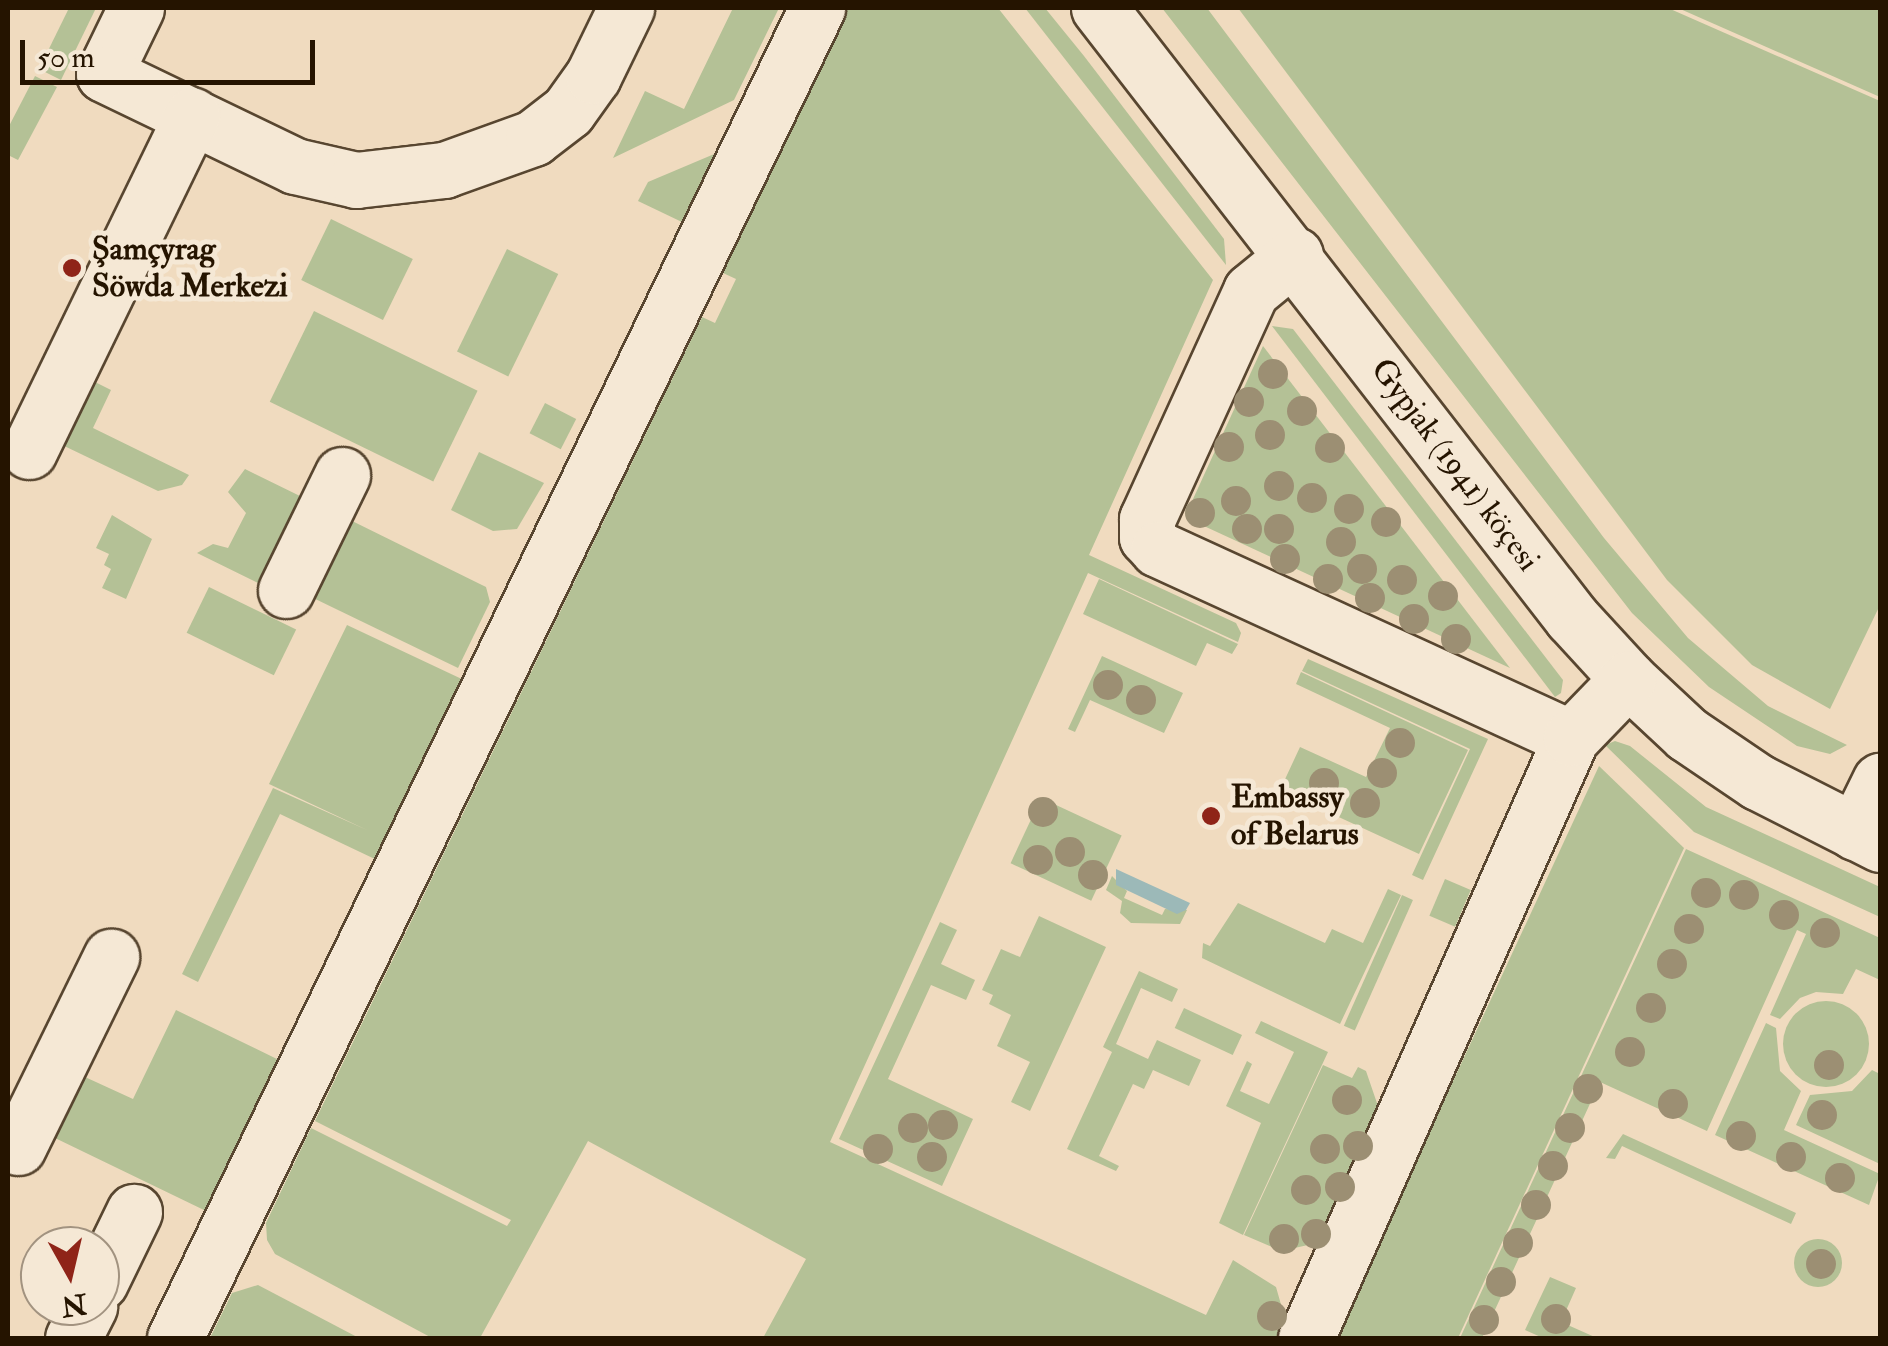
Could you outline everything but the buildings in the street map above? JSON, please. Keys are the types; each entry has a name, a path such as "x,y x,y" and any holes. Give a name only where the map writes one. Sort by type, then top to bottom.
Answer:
{"street":[{"path":"136,8 104,74 323,176 356,180 444,170 532,138 568,111 626,8"},
{"path":"175,1338 818,8"},
{"name":"Gypjak (1941) köçesi","path":"1099,8 1295,255 1572,618 1628,679 1716,753 1868,838"},
{"path":"29,452 192,116"},
{"path":"1295,255 1251,291 1147,519 1147,537 1158,549 1571,738"},
{"path":"286,590 342,475"},
{"path":"1306,1338 1571,738 1628,679"},
{"path":"1868,838 1880,781"},
{"path":"18,1147 110,957"},
{"path":"120,1241 134,1212"}],"green space":[{"path":"69,8 96,8 61,80 39,69"},
{"path":"733,8 779,8 734,100 613,158 645,91 684,109"},
{"path":"847,8 998,8 1213,280 1089,555 1236,623 1241,633 1238,642 1088,573 830,1142 1206,1315 1233,1260 1276,1287 1284,1315 1279,1338 763,1338 806,1259 588,1141 480,1338 432,1338 275,1254 267,1240 266,1223 311,1128 507,1226 511,1220 315,1121 702,317 715,323 736,279 723,273"},
{"path":"1025,8 1045,8 1084,56 1224,239 1226,265"},
{"path":"1162,8 1207,8 1604,538 1688,638 1768,706 1847,745 1830,754 1797,746 1709,687 1632,613"},
{"path":"1238,8 1668,8 1880,101 1880,605 1830,709 1752,665 1667,580"},
{"path":"1678,8 1880,8 1880,97"},
{"path":"35,76 57,87 18,160 8,155 8,128"},
{"path":"719,152 684,223 638,201 648,182"},
{"path":"331,219 413,259 383,320 301,280"},
{"path":"507,249 558,274 508,376 457,351"},
{"path":"314,311 478,391 433,482 270,402"},
{"path":"1272,326 1293,329 1563,680 1561,693 1555,697"},
{"path":"1263,346 1510,668 1191,520 1188,510"},
{"path":"89,379 111,390 93,428 189,475 182,485 158,491 58,443"},
{"path":"545,403 576,419 561,449 530,433"},
{"path":"479,452 544,483 517,529 493,531 451,510"},
{"path":"245,469 302,497 266,587 197,553 213,544 228,548 246,513 228,492"},
{"path":"112,515 152,539 126,599 102,588 111,569 104,565 109,554 96,548"},
{"path":"344,517 486,587 490,602 458,668 307,595"},
{"path":"1099,579 1238,644 1232,654 1207,643 1196,666 1083,614"},
{"path":"209,587 296,630 274,675 187,633"},
{"path":"347,625 466,681 379,861 280,814 198,982 182,974 273,788 367,830 269,784"},
{"path":"1102,656 1183,693 1164,733 1090,700 1075,732 1068,729"},
{"path":"1308,659 1488,739 1423,880 1412,875 1470,749 1302,671"},
{"path":"1301,672 1468,750 1419,854 1280,790 1300,747 1366,777 1390,728 1296,684"},
{"path":"1615,741 1630,746 1706,807 1880,887 1880,917 1694,832 1605,745"},
{"path":"1599,766 1684,848 1458,1338 1334,1338"},
{"path":"1041,798 1122,836 1091,901 1011,863"},
{"path":"1686,849 1880,938 1880,980 1856,969 1843,994 1816,992 1800,998 1780,1019 1770,1015 1806,934 1797,930 1707,1131 1600,1082 1482,1338 1460,1338"},
{"path":"1112,876 1127,891 1124,898 1162,915 1165,909 1187,910 1180,924 1131,923 1120,913 1122,901 1106,890"},
{"path":"1445,879 1471,890 1455,927 1429,916"},
{"path":"1388,889 1401,895 1340,1024 1202,958 1203,943 1210,946 1238,903 1325,943 1332,929 1363,943"},
{"path":"1402,895 1413,900 1355,1031 1344,1026"},
{"path":"1039,916 1106,947 1030,1111 1011,1102 1030,1062 997,1046 1011,1015 989,1004 993,995 982,990 1001,949 1020,957"},
{"path":"940,922 957,930 941,964 975,980 966,1000 931,985 888,1079 973,1119 942,1186 839,1139"},
{"path":"1139,971 1178,989 1172,1002 1141,988 1116,1044 1148,1059 1157,1040 1201,1060 1189,1086 1153,1070 1144,1089 1133,1084 1099,1156 1119,1166 1116,1171 1067,1149 1112,1052 1103,1047"},
{"path":"1818,1001 1834,1001 1857,1013 1866,1027 1866,1061 1857,1075 1834,1087 1818,1087 1802,1080 1790,1068 1783,1052 1783,1036 1790,1020 1802,1008"},
{"path":"1184,1008 1242,1035 1233,1055 1175,1028"},
{"path":"176,1010 279,1060 206,1211 55,1138 85,1077 133,1099"},
{"path":"1261,1021 1328,1052 1243,1235 1219,1223 1261,1123 1226,1106 1247,1061 1252,1064 1240,1091 1269,1104 1294,1052 1255,1033"},
{"path":"1766,1023 1776,1028 1780,1071 1801,1091 1784,1130 1880,1174 1869,1205 1715,1135"},
{"path":"1323,1065 1352,1078 1358,1067 1366,1071 1379,1109 1324,1230 1308,1245 1281,1251 1244,1235"},
{"path":"1872,1070 1880,1074 1880,1164 1796,1125 1810,1095 1852,1091"},
{"path":"1623,1134 1796,1213 1791,1224 1622,1146 1615,1159 1606,1158"},
{"path":"1818,1239 1835,1246 1842,1263 1835,1280 1818,1287 1801,1280 1794,1263 1801,1246"},
{"path":"1550,1277 1576,1288 1561,1322 1597,1338 1543,1338 1525,1330"},
{"path":"258,1285 359,1338 210,1338 232,1293"}],"water":[{"path":"1116,869 1190,903 1177,914 1116,885"}],"place":[{"name":"Şamçyrag Söwda Merkezi","path":"72,268"},
{"name":"Embassy of Belarus","path":"1211,816"}]}
